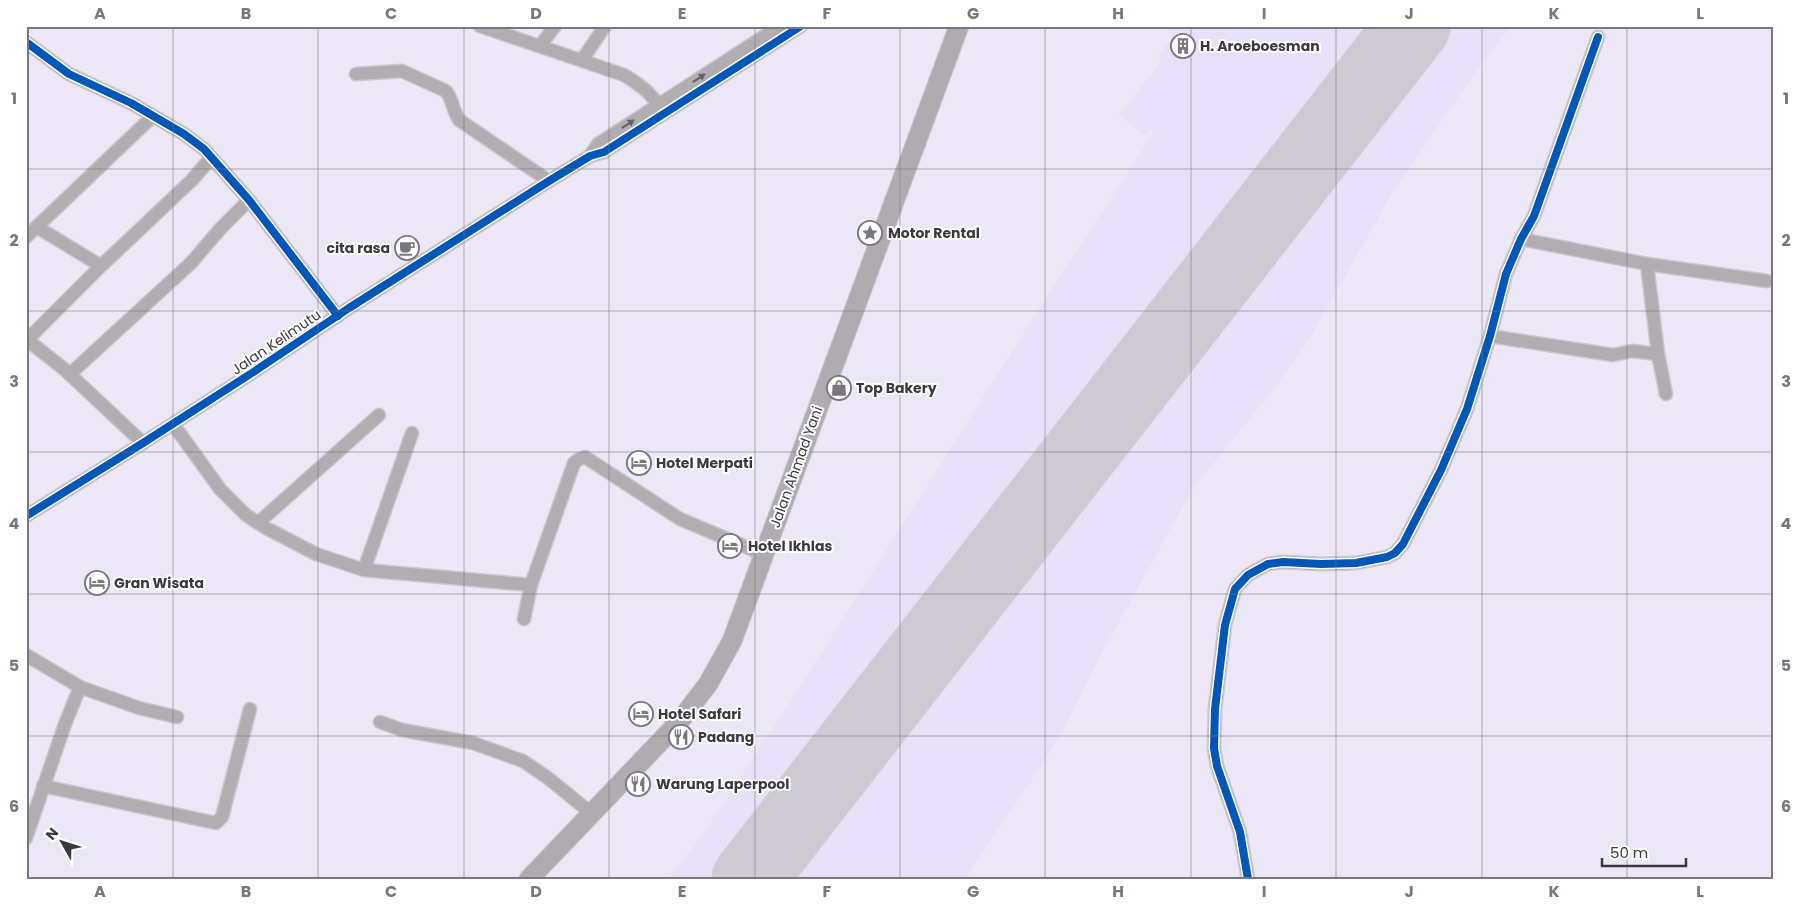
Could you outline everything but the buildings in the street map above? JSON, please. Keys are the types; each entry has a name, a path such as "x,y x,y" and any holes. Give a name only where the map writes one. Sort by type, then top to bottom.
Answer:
{"highway":[{"name":"Jalan Ahmad Yani","path":"529,879 680,722 708,684 732,641 959,26"}],"street":[{"path":"480,26 624,75 644,87 662,109"},
{"path":"540,46 555,26"},
{"path":"582,60 605,26"},
{"path":"662,109 780,26"},
{"path":"662,109 801,26"},
{"path":"1248,879 1240,832 1217,766 1214,748 1215,709 1224,633 1235,589 1248,574 1268,564 1283,562 1321,564 1356,562 1395,553 1403,544 1414,526 1467,409 1490,336 1506,274 1534,216 1598,37"},
{"path":"26,42 69,74 131,103 184,134 204,149 249,200 338,316"},
{"path":"356,74 402,71 446,91 453,111 459,120 549,181"},
{"name":"Jalan Kelimutu","path":"26,516 174,424 338,316 590,156 598,144 662,109"},
{"path":"26,237 153,116"},
{"path":"143,443 70,374 27,340 101,266 186,186 211,158"},
{"path":"70,374 191,263 221,228 249,200"},
{"path":"38,227 101,266"},
{"path":"1521,240 1647,264 1767,281"},
{"path":"1647,264 1658,354 1666,394"},
{"path":"1490,336 1613,354 1632,351 1658,354"},
{"path":"258,523 379,415"},
{"path":"174,424 220,489 246,515 316,554 364,570 531,584"},
{"path":"364,570 412,433"},
{"path":"524,619 531,584 574,463 585,457 680,519 763,554"},
{"path":"26,654 80,687 139,708 176,717"},
{"path":"26,838 65,724 80,687"},
{"path":"43,786 216,823 222,817 250,709"},
{"path":"380,722 402,730 473,743 523,761 548,778 591,813"}],"shaded area":[{"path":"1173,26 1510,26 1395,188 1311,336 1275,388 1193,488 1102,653 1066,725 1040,768 973,866 967,879 668,879 698,841 789,704 1038,310 1154,132 1150,129 1144,135 1119,115 1162,60 1158,56 1174,36 1169,32"}],"taxiway":[{"path":"1397,47 1403,35 1404,26"}],"runway":[{"path":"749,879 1413,26"}],"cycle path":[{"path":"26,516 143,443 349,308 549,181 590,156 604,152 801,26"},
{"path":"1248,879 1240,832 1217,766 1214,748 1215,709 1225,625 1235,589 1248,575 1268,564 1283,562 1356,563 1387,557 1395,553 1403,544 1441,470 1467,409 1490,336 1506,274 1521,239 1534,216 1598,37"},
{"path":"26,42 69,74 131,103 184,134 204,149 249,200 338,316"}],"place":[{"name":"H. Aroeboesman","path":"1183,46"},
{"name":"Motor Rental","path":"870,233"},
{"name":"cita rasa","path":"407,248"},
{"name":"Top Bakery","path":"839,388"},
{"name":"Hotel Merpati","path":"639,463"},
{"name":"Hotel Ikhlas","path":"730,546"},
{"name":"Gran Wisata","path":"97,583"},
{"name":"Hotel Safari","path":"641,714"},
{"name":"Padang","path":"681,737"},
{"name":"Warung Laperpool","path":"638,784"}]}
